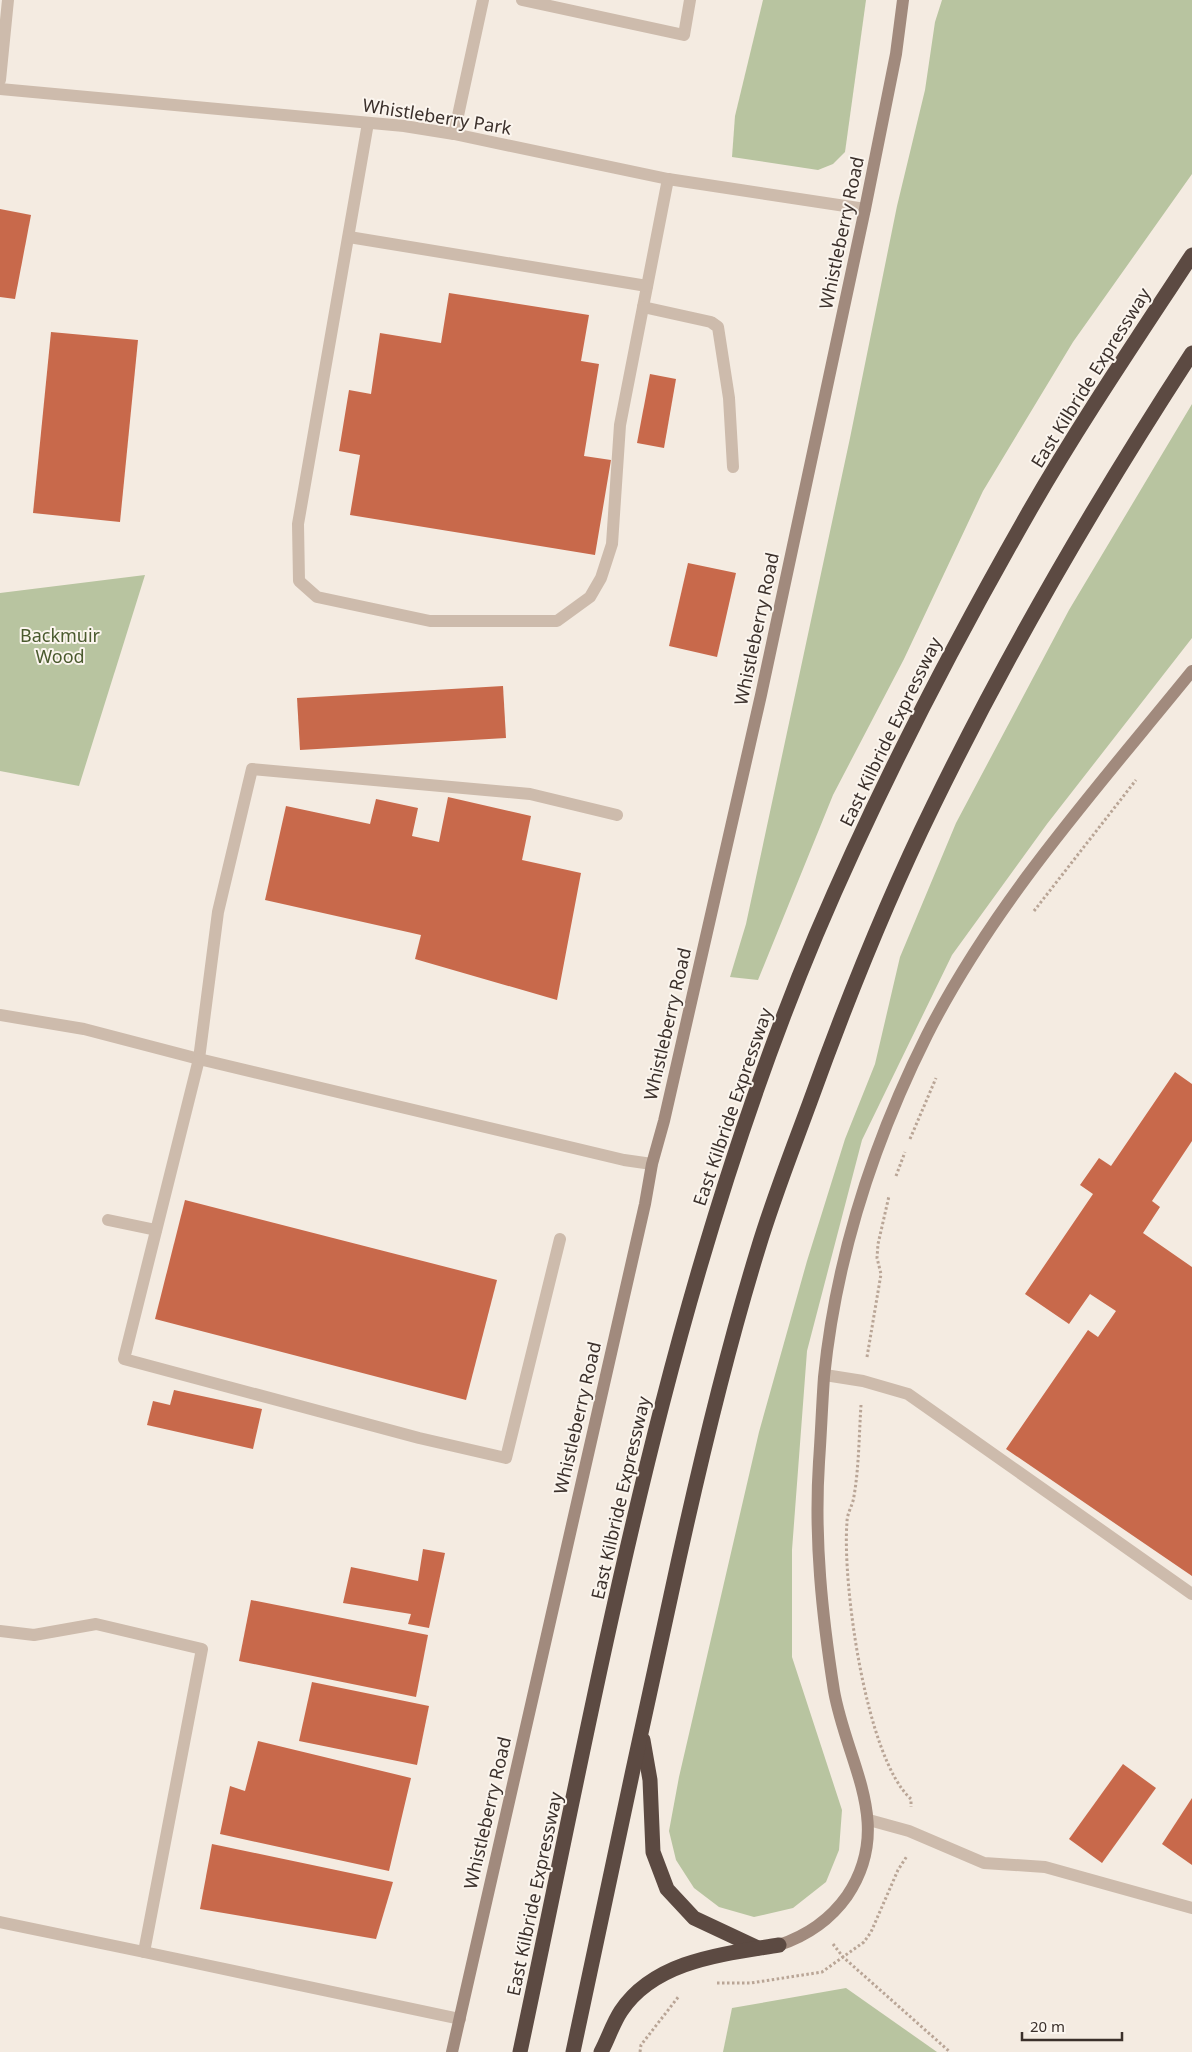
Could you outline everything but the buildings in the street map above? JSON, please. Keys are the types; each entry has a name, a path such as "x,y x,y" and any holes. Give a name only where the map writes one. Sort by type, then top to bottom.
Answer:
{"highway":[{"name":"East Kilbride Expressway","path":"520,2052 646,1464 683,1322 709,1235 770,1055 816,936 879,794 940,672 1032,506 1192,255"},
{"path":"573,2052 712,1412 759,1246 820,1075 856,982 930,810 974,722 1089,517 1192,353"},
{"path":"641,1732 650,1780 653,1852 667,1889 694,1918 758,1948"},
{"path":"601,2052 620,2012 635,1993 652,1978 687,1964 779,1945"}],"main road":[{"name":"Whistleberry Road","path":"452,2052 646,1204 652,1164 664,1121 758,705 865,209 896,54 903,0"},
{"path":"779,1945 818,1926 842,1903 863,1868 868,1849 869,1820 835,1696 822,1607 819,1575 818,1473 824,1375 846,1257 863,1191 883,1135 927,1035 978,948 1024,882 1192,671"}],"street":[{"path":"0,80 8,0"},
{"path":"454,134 483,0"},
{"path":"522,0 684,35 690,0"},
{"name":"Whistleberry Park","path":"0,90 368,123 454,134 668,179 865,209"},
{"path":"368,123 298,524 299,581 317,597 430,622 557,621 590,596 601,578 612,544 620,425 668,179"},
{"path":"349,236 647,286"},
{"path":"643,307 711,322 718,327 729,398 733,467"},
{"path":"560,1239 506,1458 419,1438 124,1359 199,1059 218,912 252,768 530,794 617,815"},
{"path":"0,1015 84,1029 199,1059 624,1160 652,1164"},
{"path":"108,1220 156,1230"},
{"path":"824,1375 863,1381 908,1394 1192,1594"},
{"path":"0,1631 34,1635 96,1624 202,1649 144,1952"},
{"path":"869,1820 909,1831 984,1863 1045,1866 1192,1908"},
{"path":"0,1922 460,2019"}],"path":[{"path":"716,1983 751,1982 822,1972 843,1957 950,2052"},
{"path":"640,2052 641,2045 683,1991"}],"green space":[{"path":"763,0 866,0 845,152 833,164 818,170 732,157 735,116"},
{"path":"942,0 1192,0 1192,174 1073,342 983,491 904,659 833,795 758,980 730,977 746,924 850,438 897,206 925,90 935,22"},
{"path":"1192,404 1192,638 1047,824 952,955 862,1140 807,1351 792,1550 792,1657 842,1810 839,1850 826,1882 793,1908 754,1917 719,1907 694,1888 676,1860 669,1831 679,1777 759,1432 807,1261 845,1139 875,1064 900,957 956,823 1069,610"},
{"name":"Backmuir Wood","path":"145,575 79,786 0,771 0,593"},
{"path":"846,1988 937,2052 723,2052 732,2008"}]}
